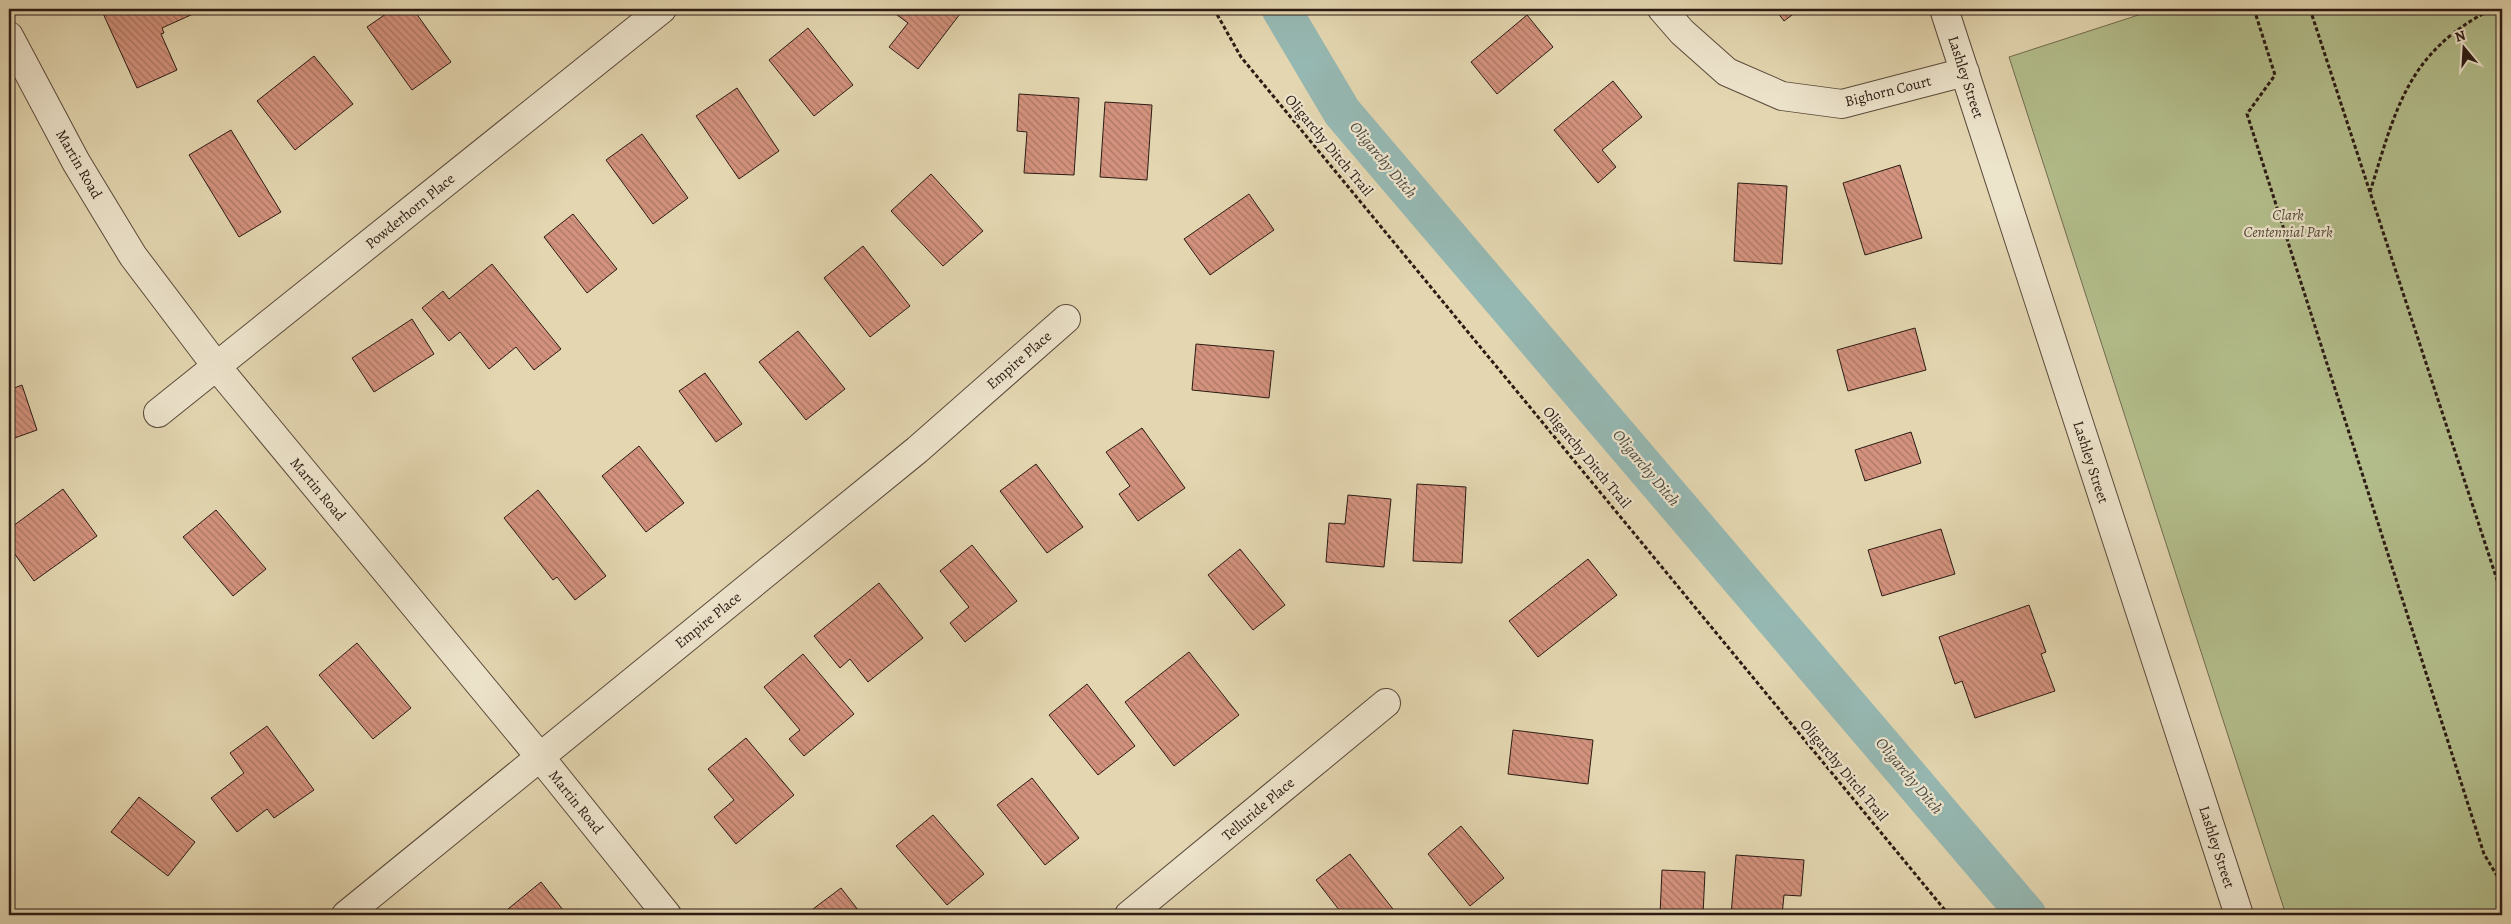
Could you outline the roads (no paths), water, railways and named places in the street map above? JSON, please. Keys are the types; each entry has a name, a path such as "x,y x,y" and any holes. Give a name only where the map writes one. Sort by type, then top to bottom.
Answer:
{"street":[{"name":"Powderhorn Place","path":"158,413 662,9"},
{"name":"Bighorn Court","path":"1662,9 1682,32 1728,72 1782,96 1842,104 1965,72"},
{"name":"Lashley Street","path":"1944,9 2239,915"},
{"name":"Martin Road","path":"9,36 76,162 133,256 217,367 540,757 667,915"},
{"name":"Empire Place","path":"346,915 917,450 1066,319"},
{"name":"Telluride Place","path":"1129,915 1386,703"}],"waterway":[{"name":"Oligarchy Ditch","path":"1281,9 1342,112 2027,915"}],"park label":[{"name":"Clark Centennial Park","path":"2288,224"}]}
